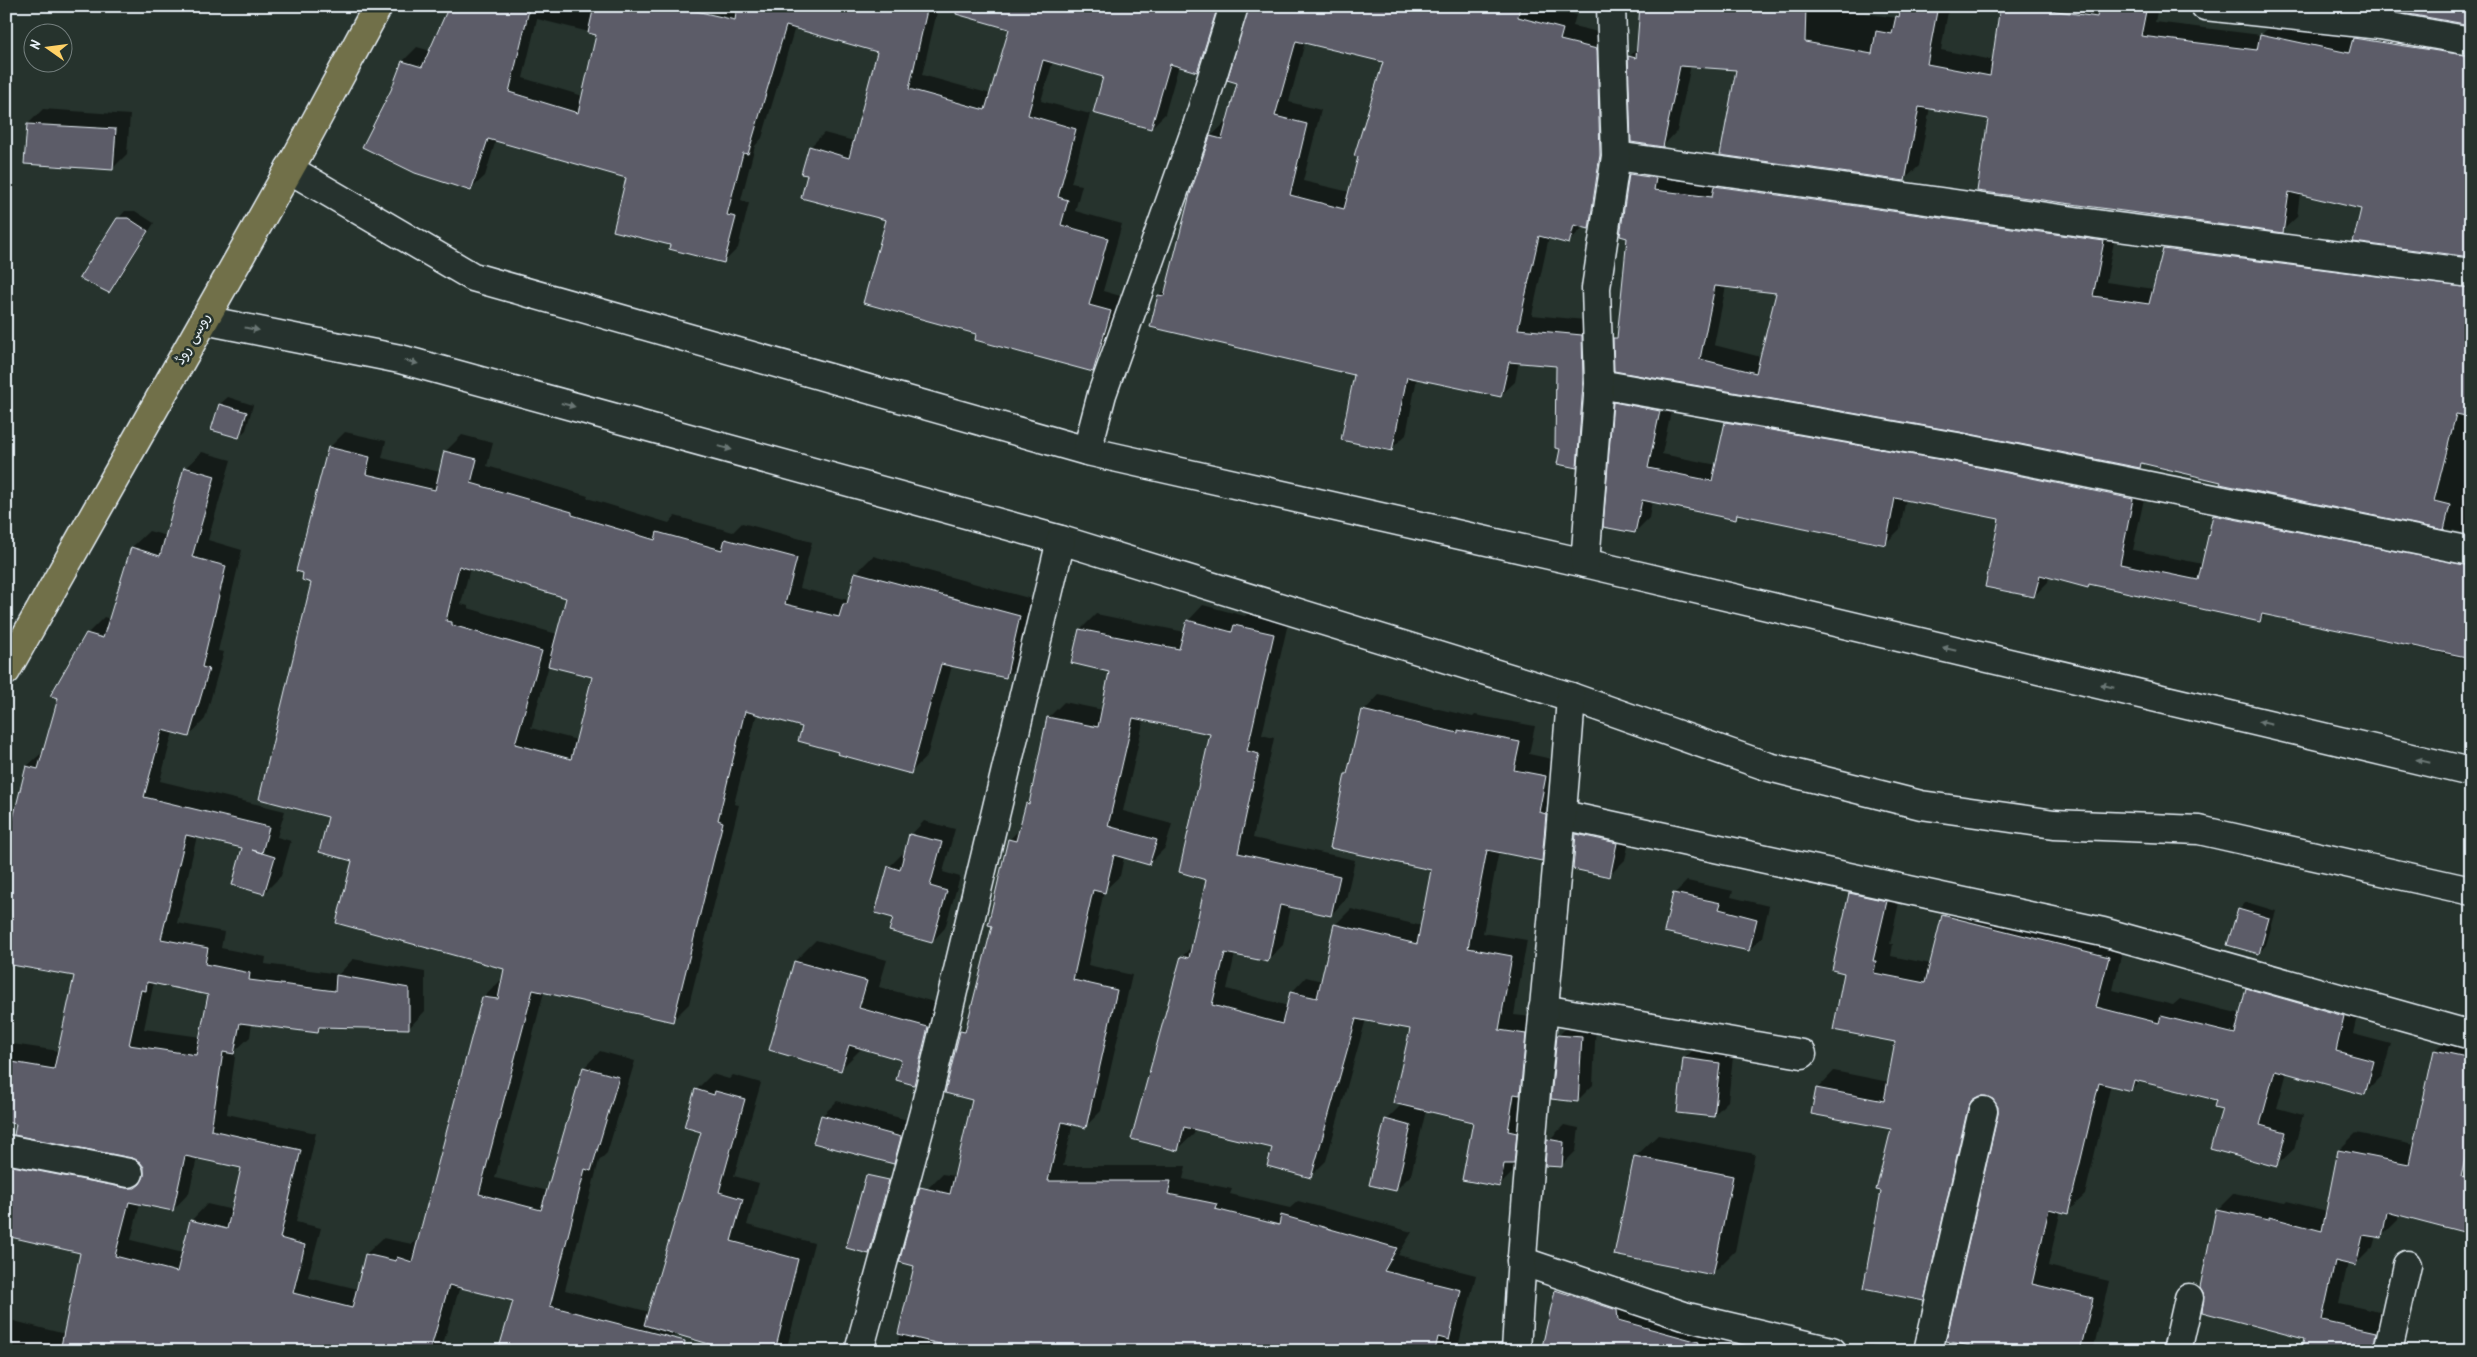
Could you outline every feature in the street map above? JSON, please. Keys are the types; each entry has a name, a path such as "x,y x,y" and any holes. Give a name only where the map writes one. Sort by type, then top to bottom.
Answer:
{"main road":[{"name":"روسی روڈ","path":"6,671 290,169 378,6"}],"street":[{"path":"1087,451 1102,394 1198,126 1234,6"},
{"path":"1585,562 1599,384 1596,288 1616,156 1612,6"},
{"path":"2205,6 2381,16 2471,41"},
{"path":"1616,156 2110,226 2471,273"},
{"path":"290,169 473,277 1087,451 1585,562 2471,772"},
{"path":"204,320 400,359 1062,540 1571,697 1769,767 1921,805 2054,824 2199,830 2471,891"},
{"path":"1599,384 1957,447 2471,551"},
{"path":"859,1351 924,1112 1062,540"},
{"path":"1516,1351 1521,1261 1543,1009 1563,815 1571,697"},
{"path":"1563,815 2103,932 2471,1035"},
{"path":"1543,1009 1802,1054"},
{"path":"1928,1351 1983,1110"},
{"path":"6,1149 129,1173"},
{"path":"1521,1261 1684,1316 1832,1351"},
{"path":"2388,1351 2407,1265"},
{"path":"2177,1351 2189,1298"}],"building":[{"path":"449,6 512,6 529,10 509,92 578,113 596,35 588,33 594,6 674,6 735,20 737,6 928,6 909,89 985,110 1009,29 956,14 957,6 1218,6 1197,72 1170,64 1151,129 1093,113 1103,77 1043,60 1028,115 1076,129 1058,197 1068,200 1061,225 1108,238 1089,305 1111,311 1093,372 975,340 976,334 863,303 886,220 801,198 807,175 801,174 809,146 849,158 877,52 786,26 748,154 743,153 727,215 736,217 724,263 669,249 670,245 613,231 626,178 488,139 471,191 415,173 362,147 391,90 402,61 422,67"},
{"path":"1249,6 1520,6 1518,17 1563,29 1560,40 1597,49 1600,155 1589,229 1574,225 1569,244 1539,236 1518,329 1582,335 1583,384 1577,468 1557,464 1560,449 1555,448 1556,366 1509,362 1501,397 1407,377 1392,451 1341,440 1354,375 1150,327 1158,295 1164,296 1190,194 1210,136 1222,139 1237,83 1227,80","holes":["1296,41 1383,62 1354,156 1358,157 1344,209 1290,195 1307,124 1275,116"]},
{"path":"1640,6 1806,6 1805,42 1872,54 1876,31 1892,34 1896,16 1899,17 1901,6 1938,6 1927,64 1990,76 2000,6 2024,6 2097,17 2099,6 2147,6 2141,36 2257,50 2260,34 2349,53 2353,38 2471,56 2471,257 2353,242 2361,209 2289,192 2283,233 1977,191 1988,119 1919,107 1905,181 1720,155 1736,70 1680,66 1663,147 1631,142 1628,56 1636,58"},
{"path":"2404,6 2471,6 2471,25 2403,13"},
{"path":"27,124 116,129 113,170 24,164"},
{"path":"1629,174 1656,178 1654,190 1712,197 1714,186 2104,241 2093,296 2149,304 2163,249 2471,288 2471,417 2456,414 2434,501 2450,505 2444,530 2220,484 2221,482 2141,463 2140,468 1960,432 1614,371 1613,338 1617,338 1627,238 1620,236","holes":["1715,286 1776,293 1756,373 1700,359"]},
{"path":"117,218 128,218 148,231 109,293 79,278"},
{"path":"1613,402 1660,411 1648,468 1712,481 1725,422 1954,462 2133,499 2120,564 2198,580 2213,515 2471,566 2471,658 2262,614 2260,622 2089,584 2088,588 2040,575 2034,597 1985,587 1999,519 1895,498 1886,545 1737,514 1736,520 1642,500 1635,533 1603,527"},
{"path":"219,404 247,412 239,438 211,430"},
{"path":"328,447 370,457 366,474 435,490 444,451 477,459 471,483 572,512 572,515 655,540 657,532 722,550 725,539 797,558 785,604 839,617 843,604 847,604 855,572 1020,616 1006,678 941,664 911,774 837,754 838,752 798,741 802,727 745,711 718,820 723,822 673,1022 533,990 479,1194 541,1210 583,1067 619,1077 591,1171 585,1169 550,1306 685,1341 684,1351 498,1351 513,1301 449,1285 430,1351 60,1351 80,1253 6,1236 7,1165 126,1188 135,1188 140,1184 144,1176 144,1167 140,1162 132,1158 14,1135 16,1124 6,1122 6,1061 54,1069 74,976 6,964 6,847 26,766 38,769 58,698 50,696 86,633 103,638 131,547 160,556 184,467 215,476 192,557 226,566 202,667 209,669 189,737 162,730 144,797 269,827 262,853 252,850 275,857 264,894 232,885 242,848 186,835 161,939 208,948 205,964 250,973 249,980 335,991 336,975 409,988 409,1029 319,1027 318,1033 240,1023 234,1054 223,1052 211,1130 301,1150 280,1238 305,1245 293,1293 352,1308 365,1254 396,1261 397,1257 412,1262 482,997 498,999 504,969 336,923 352,861 319,852 328,817 259,799 311,583 302,580 303,573 296,571","holes":["459,566 566,598 548,666 592,677 571,759 515,744 542,651 452,625 452,622 446,621","147,982 208,995 196,1055 129,1045 141,990 146,991","185,1156 241,1168 227,1229 190,1220 177,1272 115,1256 129,1202 173,1211"]},
{"path":"1187,620 1232,632 1234,625 1274,634 1247,751 1259,754 1238,853 1340,876 1331,916 1280,905 1268,962 1225,953 1212,1005 1282,1024 1290,992 1317,998 1334,924 1417,944 1431,870 1330,848 1345,774 1347,774 1362,710 1458,733 1458,730 1520,742 1514,770 1546,776 1539,812 1546,814 1542,861 1487,850 1468,948 1512,956 1499,1030 1526,1034 1520,1095 1514,1094 1508,1131 1517,1133 1514,1164 1504,1164 1500,1187 1462,1180 1473,1122 1393,1103 1410,1029 1356,1019 1311,1178 1267,1166 1272,1148 1184,1127 1178,1151 1131,1139 1181,956 1189,958 1206,880 1179,872 1210,734 1133,718 1108,826 1157,840 1149,865 1114,855 1105,893 1093,890 1073,980 1117,990 1086,1128 1062,1122 1048,1181 1171,1181 1168,1194 1217,1204 1215,1209 1279,1225 1281,1215 1397,1248 1384,1271 1461,1290 1449,1340 1438,1337 1435,1351 969,1351 898,1334 914,1266 899,1262 920,1187 950,1194 972,1100 945,1093 960,1031 965,1032 992,926 988,925 1008,839 1016,841 1026,803 1029,804 1047,717 1098,727 1109,672 1071,663 1079,629 1179,649"},
{"path":"909,834 942,842 930,886 947,891 932,943 889,931 893,918 875,913 888,866 900,870"},
{"path":"1576,834 1617,843 1610,877 1573,869"},
{"path":"1673,893 1721,903 1719,909 1757,919 1749,951 1664,932"},
{"path":"1849,893 1887,901 1873,961 1876,961 1874,973 1925,983 1942,915 2109,957 2096,1007 2159,1023 2161,1016 2235,1034 2246,988 2344,1016 2336,1051 2374,1061 2365,1095 2275,1070 2260,1125 2286,1132 2277,1167 2210,1149 2222,1109 2214,1107 2216,1100 2134,1080 2131,1091 2099,1083 2068,1214 2049,1209 2032,1284 2093,1298 2080,1351 1994,1351 1946,1341 1998,1114 1998,1107 1993,1099 1979,1096 1972,1100 1968,1107 1924,1301 1863,1289 1881,1191 1876,1190 1891,1129 1811,1114 1816,1088 1884,1101 1895,1042 1833,1030 1844,973 1832,970"},
{"path":"2238,909 2269,918 2259,954 2227,945"},
{"path":"794,961 867,981 859,1008 928,1027 914,1085 896,1080 901,1060 849,1045 841,1071 769,1050"},
{"path":"1557,1035 1582,1037 1578,1102 1551,1099"},
{"path":"2434,1050 2471,1058 2471,1133 2461,1177 2471,1179 2471,1234 2387,1212 2382,1238 2363,1235 2356,1266 2335,1261 2322,1320 2376,1332 2373,1351 2301,1351 2304,1339 2202,1312 2204,1294 2200,1287 2216,1209 2269,1220 2269,1217 2322,1231 2338,1150 2409,1164"},
{"path":"1683,1058 1720,1063 1714,1117 1677,1113"},
{"path":"695,1089 714,1095 715,1091 745,1099 719,1192 743,1199 731,1241 798,1259 775,1351 733,1351 644,1325 701,1132 684,1127"},
{"path":"821,1115 901,1137 894,1164 813,1143"},
{"path":"1385,1119 1411,1126 1396,1191 1369,1185"},
{"path":"1547,1139 1564,1142 1562,1167 1545,1166"},
{"path":"1634,1156 1733,1176 1713,1275 1614,1255"},
{"path":"866,1175 889,1180 869,1254 846,1248"},
{"path":"1555,1290 1617,1310 1618,1320 1699,1342 1698,1351 1560,1351 1542,1347"}]}
